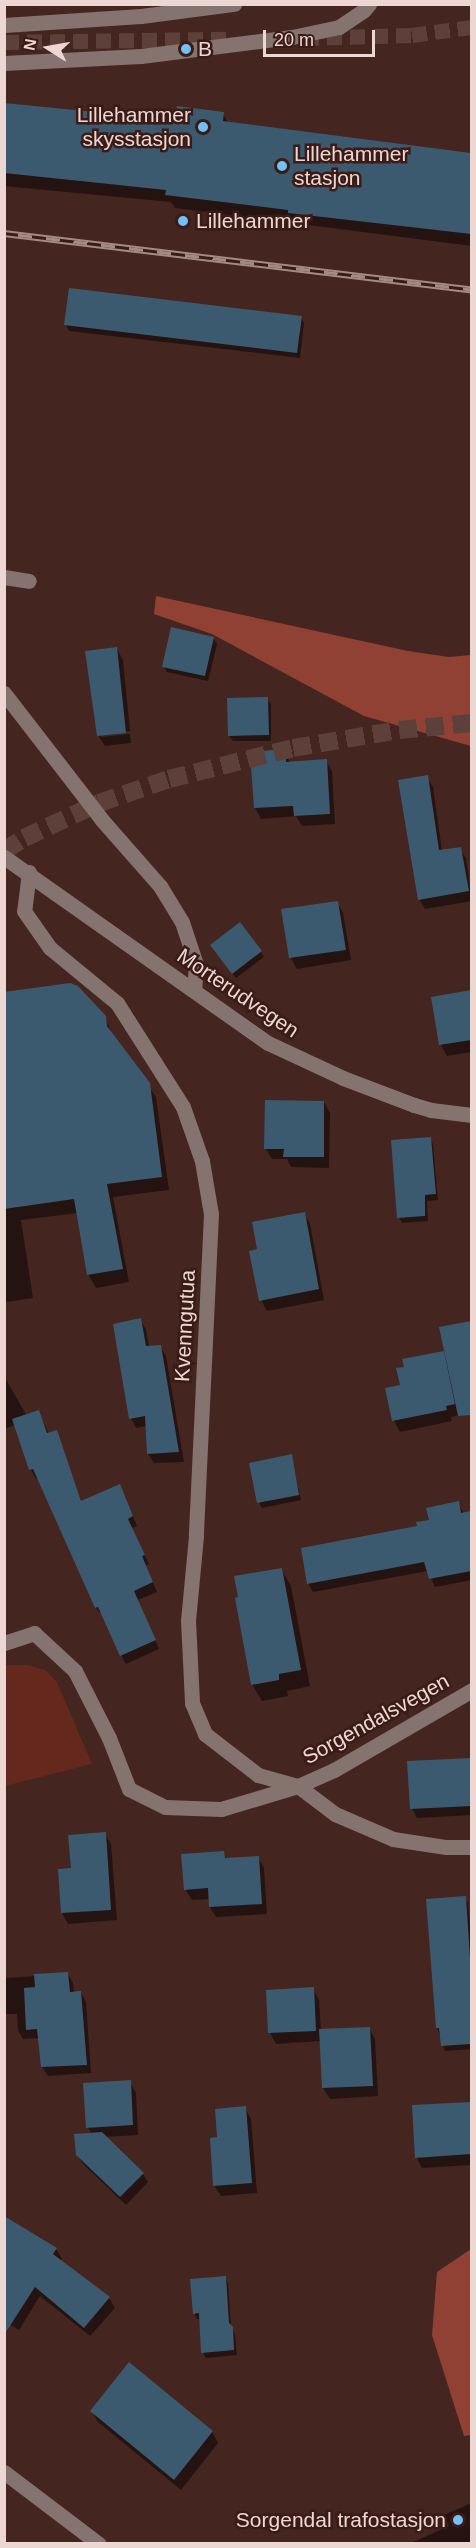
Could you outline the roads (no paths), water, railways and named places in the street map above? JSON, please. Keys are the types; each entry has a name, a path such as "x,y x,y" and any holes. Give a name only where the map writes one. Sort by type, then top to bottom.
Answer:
{"street":[{"path":"4,25 141,16 234,4"},
{"path":"4,63 141,56 292,37 339,27 369,4"},
{"path":"4,577 29,581"},
{"path":"4,693 102,820 160,886 182,922 196,964 194,991"},
{"name":"Morterudvegen","path":"4,857 29,872 268,1043 332,1073 431,1110 471,1115"},
{"name":"Kvenngutua","path":"29,872 24,911 50,948 117,1003 183,1107 202,1161 211,1214 196,1536 188,1620 192,1703 205,1734 258,1775 298,1786"},
{"name":"Sorgendalsvegen","path":"4,1643 34,1633 75,1671 110,1738 129,1789 165,1807 221,1809 298,1786 334,1770 471,1690"},
{"path":"298,1786 335,1814 393,1839 446,1847 471,1847"},
{"path":"4,2472 99,2544"}],"tunnel":[{"path":"304,38 412,35 472,27"},
{"path":"4,42 232,39"},
{"path":"4,851 24,838 99,803 169,779 293,748 399,730 472,723"}],"railway":[{"path":"4,233 472,290"}],"place":[{"name":"B","path":"186,49"},
{"name":"Lillehammer skysstasjon","path":"203,127"},
{"name":"Lillehammer stasjon","path":"282,166"},
{"name":"Lillehammer","path":"183,221"},
{"name":"Sorgendal trafostasjon","path":"458,2520"}]}
